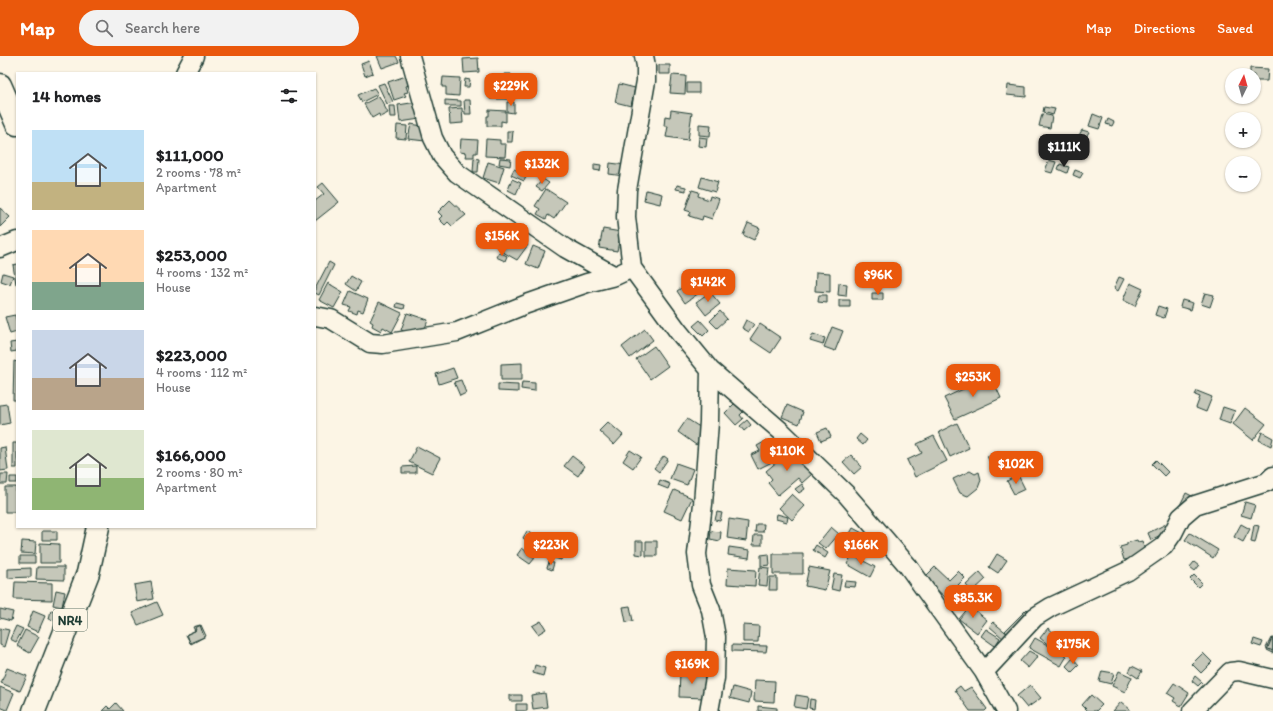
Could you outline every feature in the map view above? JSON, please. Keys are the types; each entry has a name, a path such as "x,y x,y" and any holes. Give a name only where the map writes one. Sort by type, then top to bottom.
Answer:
{"highway":[{"path":"0,84 16,122"},
{"name":"NR4","path":"34,711 88,573 98,528"}],"street":[{"path":"186,72 194,56"},
{"path":"410,56 433,138 442,156 457,173 565,248 615,276"},
{"path":"644,56 646,81 627,190 626,216 632,268 678,331 710,370 782,432 846,494 908,566 984,672 1006,711"},
{"path":"0,248 16,241"},
{"path":"316,316 331,319 370,343 382,344 457,332 527,304 587,283 615,276 632,268"},
{"path":"709,711 715,678 716,637 711,610 701,585 697,554 705,482 709,422 710,370"},
{"path":"984,672 1035,617 1051,607 1128,571 1164,546 1181,517 1195,505 1267,482 1273,476"},
{"path":"1192,711 1230,672 1239,671 1273,679"}],"building":[{"path":"377,56 396,56 399,62 382,68"},
{"path":"478,58 479,72 464,73 463,59"},
{"path":"369,61 373,73 365,76 361,64"},
{"path":"659,65 670,65 670,74 659,74"},
{"path":"1261,69 1268,69 1267,81 1261,81"},
{"path":"504,74 511,74 511,83 504,83"},
{"path":"672,75 686,76 685,94 670,93"},
{"path":"406,76 409,85 406,86 408,92 404,93 406,96 394,100 388,82"},
{"path":"443,77 460,78 459,96 446,95 446,87 442,87"},
{"path":"465,79 470,80 469,87 464,87"},
{"path":"384,83 393,102 387,104 378,85"},
{"path":"687,83 699,83 699,93 687,93"},
{"path":"619,84 635,88 631,106 615,102"},
{"path":"493,85 512,85 512,99 490,99 490,90 493,90"},
{"path":"1008,85 1026,87 1026,97 1007,95"},
{"path":"374,88 378,94 362,102 358,95"},
{"path":"379,96 388,113 380,117 379,114 372,118 364,104"},
{"path":"445,100 461,101 461,106 445,106"},
{"path":"464,100 470,100 471,114 465,114"},
{"path":"417,102 420,119 400,122 398,105"},
{"path":"507,102 514,102 514,113 507,112"},
{"path":"389,106 395,106 396,117 390,117"},
{"path":"1044,107 1055,109 1053,115 1043,112"},
{"path":"462,108 463,123 450,124 449,109"},
{"path":"489,110 506,111 506,122 501,121 501,126 487,126 487,116 489,116"},
{"path":"671,110 692,113 688,140 666,137 668,126 664,126 665,116 670,117"},
{"path":"1042,114 1052,116 1050,128 1039,126"},
{"path":"1093,114 1103,118 1099,129 1089,126"},
{"path":"1108,119 1114,122 1112,126 1106,124"},
{"path":"411,124 428,127 425,141 408,139"},
{"path":"699,124 711,125 710,136 699,135"},
{"path":"397,125 407,126 406,139 396,138"},
{"path":"1082,130 1089,132 1082,143 1077,139"},
{"path":"507,131 513,131 512,142 507,142"},
{"path":"699,137 707,138 706,147 698,146"},
{"path":"461,139 478,140 477,153 474,153 474,157 465,157 466,153 460,152"},
{"path":"486,139 500,140 500,144 506,144 505,157 485,156"},
{"path":"474,158 479,159 478,172 473,172"},
{"path":"500,158 511,159 510,166 499,164"},
{"path":"1049,160 1056,162 1052,173 1045,171"},
{"path":"488,162 504,167 499,183 483,178"},
{"path":"610,163 626,165 624,176 609,174"},
{"path":"594,164 601,165 600,171 594,170"},
{"path":"1060,164 1069,167 1067,173 1058,169"},
{"path":"514,169 527,175 524,181 511,175"},
{"path":"1075,170 1083,173 1080,178 1073,175"},
{"path":"702,177 718,182 715,192 699,187"},
{"path":"512,179 521,183 516,194 508,190"},
{"path":"543,179 549,183 542,191 536,187"},
{"path":"323,183 339,202 316,220 316,200 324,194 318,187"},
{"path":"677,185 686,187 686,191 676,189"},
{"path":"546,189 566,202 554,219 548,215 546,219 537,214 540,209 535,206"},
{"path":"646,190 662,194 660,204 644,200"},
{"path":"692,190 699,192 698,196 709,200 710,196 719,199 712,219 703,216 702,220 689,216 691,212 685,210"},
{"path":"450,200 466,215 452,226 448,222 445,225 439,219 442,216 438,212"},
{"path":"0,208 10,217 0,227"},
{"path":"748,223 760,228 754,240 743,235"},
{"path":"603,229 621,232 617,251 599,248"},
{"path":"517,238 528,245 517,260 501,251 509,239 515,242"},
{"path":"533,246 545,251 538,269 526,264"},
{"path":"499,252 507,256 505,261 496,257"},
{"path":"329,262 334,265 319,295 316,294 316,287"},
{"path":"16,264 16,284 13,265"},
{"path":"816,272 830,273 830,292 815,291"},
{"path":"3,273 13,276 10,284 1,281"},
{"path":"351,276 361,282 356,291 346,284"},
{"path":"1119,277 1124,279 1118,291 1114,288"},
{"path":"691,281 699,293 685,303 677,291"},
{"path":"328,283 343,292 334,308 319,300"},
{"path":"839,283 847,284 846,296 838,295"},
{"path":"1130,283 1143,289 1135,306 1123,300"},
{"path":"350,291 368,299 363,312 358,310 357,314 349,311 351,307 344,305"},
{"path":"710,292 720,304 706,315 696,302"},
{"path":"872,293 883,293 883,300 872,300"},
{"path":"1205,293 1214,295 1210,307 1201,304"},
{"path":"819,295 827,295 827,303 818,302"},
{"path":"839,300 850,300 850,307 839,307"},
{"path":"1182,300 1193,303 1191,310 1180,307"},
{"path":"379,302 402,313 392,332 383,327 381,331 372,326 373,323 370,321"},
{"path":"397,303 405,305 404,309 396,307"},
{"path":"1158,306 1167,309 1164,318 1155,315"},
{"path":"720,311 727,319 717,328 710,321"},
{"path":"407,313 428,320 422,337 401,330"},
{"path":"15,315 16,332 10,334 5,317"},
{"path":"700,320 709,330 703,336 693,326"},
{"path":"746,320 754,324 749,332 742,328"},
{"path":"760,324 781,338 771,353 750,339"},
{"path":"832,327 843,331 835,351 824,347"},
{"path":"645,329 653,340 630,358 622,347"},
{"path":"813,334 825,338 823,345 810,341"},
{"path":"16,342 16,351 11,352 10,343"},
{"path":"654,346 668,366 650,379 636,359"},
{"path":"14,361 16,362 16,400 13,400"},
{"path":"522,363 522,380 501,380 501,364"},
{"path":"453,368 457,378 439,384 436,374"},
{"path":"991,376 1001,398 955,419 944,398"},
{"path":"461,380 466,393 460,396 454,382"},
{"path":"522,382 535,383 535,391 521,389"},
{"path":"498,384 518,385 518,392 498,391"},
{"path":"1197,391 1212,397 1206,412 1196,408 1200,397 1195,395"},
{"path":"736,402 744,411 740,415 743,419 736,425 725,413"},
{"path":"7,404 10,423 0,425 0,405"},
{"path":"787,405 803,412 799,424 782,417"},
{"path":"1223,407 1235,411 1230,424 1219,420"},
{"path":"1245,408 1266,424 1253,440 1233,424"},
{"path":"687,419 706,431 696,445 678,432"},
{"path":"747,420 751,425 744,431 740,426"},
{"path":"608,422 623,435 614,445 599,431"},
{"path":"957,423 969,448 950,457 939,432"},
{"path":"827,428 831,437 821,441 817,432"},
{"path":"1262,432 1273,438 1271,446 1259,440"},
{"path":"860,434 867,440 863,445 856,439"},
{"path":"934,436 947,461 915,477 907,460 922,453 917,444"},
{"path":"766,441 776,460 758,469 751,455 760,451 757,446"},
{"path":"13,443 16,443 16,468 13,468"},
{"path":"417,446 440,458 432,473 409,462"},
{"path":"5,447 8,470 0,471 0,448"},
{"path":"630,450 641,457 633,468 623,461"},
{"path":"791,450 812,474 802,483 798,478 778,495 768,483 772,479 766,471"},
{"path":"999,451 1008,469 996,475 987,456"},
{"path":"851,455 862,467 854,474 843,462"},
{"path":"572,456 585,466 578,476 564,466"},
{"path":"664,456 668,459 659,472 654,468"},
{"path":"1156,460 1168,472 1164,476 1152,464"},
{"path":"676,463 693,469 687,485 670,479"},
{"path":"1032,463 1034,471 1022,474 1021,465"},
{"path":"416,466 416,473 402,473 402,467"},
{"path":"970,471 975,474 979,472 981,480 978,488 968,496 960,493 953,479"},
{"path":"1,474 8,474 7,484 0,484"},
{"path":"1018,475 1025,489 1014,494 1007,481"},
{"path":"10,477 16,477 16,483 10,483"},
{"path":"660,480 670,484 668,489 658,485"},
{"path":"802,484 805,489 799,493 795,489"},
{"path":"5,487 16,487 16,512 5,512"},
{"path":"674,490 692,498 682,519 664,511"},
{"path":"1186,493 1194,497 1187,509 1180,505"},
{"path":"792,494 805,506 792,520 779,508"},
{"path":"1245,502 1255,505 1251,518 1241,515"},
{"path":"717,512 722,513 720,521 715,520"},
{"path":"777,514 788,517 787,522 776,519"},
{"path":"729,519 748,522 746,541 727,538"},
{"path":"756,524 764,524 763,532 755,532"},
{"path":"1166,524 1170,530 1151,540 1148,533"},
{"path":"1241,524 1250,529 1243,542 1234,537"},
{"path":"1254,525 1259,526 1255,543 1251,542"},
{"path":"831,527 839,534 826,549 818,543"},
{"path":"853,528 881,543 876,552 848,537"},
{"path":"42,531 57,531 57,540 42,540"},
{"path":"527,531 544,543 539,549 523,538"},
{"path":"711,531 721,532 720,541 710,539"},
{"path":"1190,533 1218,550 1213,558 1185,540"},
{"path":"754,535 762,535 762,545 753,545"},
{"path":"1137,540 1138,542 1142,541 1146,554 1131,562 1130,559 1124,560 1120,547"},
{"path":"22,541 36,542 35,554 21,553"},
{"path":"636,541 643,541 643,555 636,554"},
{"path":"646,541 657,541 657,556 646,556"},
{"path":"40,543 59,544 59,563 40,563"},
{"path":"816,545 828,553 825,558 813,550"},
{"path":"729,547 750,550 749,558 728,555"},
{"path":"522,548 535,558 530,564 517,555"},
{"path":"556,551 563,553 561,560 554,558"},
{"path":"769,554 770,565 761,566 761,555"},
{"path":"773,554 803,554 803,574 773,574"},
{"path":"997,554 1007,560 998,573 989,567"},
{"path":"852,555 875,567 870,577 847,564"},
{"path":"20,556 35,556 35,563 20,563"},
{"path":"549,562 554,563 552,570 547,568"},
{"path":"1194,562 1199,566 1195,571 1190,567"},
{"path":"37,567 64,567 64,580 36,579"},
{"path":"760,567 769,568 767,586 758,585"},
{"path":"809,567 830,571 825,590 805,586"},
{"path":"935,567 949,580 958,571 965,578 958,585 969,595 957,608 924,578"},
{"path":"31,568 31,577 8,578 8,569"},
{"path":"728,568 756,570 755,586 727,584"},
{"path":"980,572 986,579 972,592 966,585"},
{"path":"834,574 842,575 839,591 831,589"},
{"path":"1194,575 1202,583 1198,587 1190,579"},
{"path":"770,577 777,577 777,590 769,590"},
{"path":"845,581 856,582 855,587 844,586"},
{"path":"15,582 52,583 52,600 14,599"},
{"path":"151,582 154,599 137,602 134,585"},
{"path":"56,590 65,592 62,607 53,605"},
{"path":"157,602 163,615 138,625 132,613"},
{"path":"630,606 633,621 626,622 623,607"},
{"path":"970,606 987,620 977,633 959,619"},
{"path":"0,609 13,612 11,621 0,618"},
{"path":"1027,609 1034,616 1012,638 1005,631"},
{"path":"51,610 57,612 55,620 49,619"},
{"path":"33,611 45,616 38,632 27,627"},
{"path":"541,621 546,629 538,634 532,626"},
{"path":"993,622 1009,635 1005,640 989,626"},
{"path":"200,625 204,637 190,643 187,634 195,631 193,627"},
{"path":"201,625 206,636 191,644 186,635 196,630 195,628"},
{"path":"743,625 759,626 758,642 743,642"},
{"path":"16,626 23,629 16,642 10,639"},
{"path":"0,628 9,630 4,647 0,645"},
{"path":"1048,628 1058,636 1050,646 1040,638"},
{"path":"986,629 1000,638 995,646 981,636"},
{"path":"25,630 39,637 30,653 17,646"},
{"path":"1035,638 1067,656 1061,666 1029,648"},
{"path":"1271,638 1273,639 1273,651 1266,648"},
{"path":"1273,638 1273,653 1267,650"},
{"path":"1254,639 1263,642 1261,647 1252,644"},
{"path":"732,645 767,646 766,652 732,651"},
{"path":"1029,651 1038,656 1028,668 1020,661"},
{"path":"1203,653 1212,662 1201,673 1192,664"},
{"path":"1073,658 1079,665 1072,672 1066,666"},
{"path":"535,665 545,668 543,676 533,673"},
{"path":"1132,666 1142,671 1138,678 1129,672"},
{"path":"7,668 27,676 20,691 1,683"},
{"path":"1102,671 1114,673 1111,684 1099,681"},
{"path":"1119,671 1132,677 1125,692 1112,686"},
{"path":"680,672 705,673 704,698 679,697"},
{"path":"1195,676 1202,682 1198,686 1192,681"},
{"path":"755,680 775,681 774,702 754,701"},
{"path":"1174,683 1189,693 1181,706 1173,701 1175,698 1167,693"},
{"path":"1030,685 1041,698 1027,708 1017,696"},
{"path":"960,686 964,691 971,687 987,709 985,711 970,711 955,690"},
{"path":"0,687 14,693 7,710 0,707"},
{"path":"733,687 751,692 749,703 730,698"},
{"path":"545,693 547,707 533,709 531,695"},
{"path":"510,695 522,695 522,701 510,701"},
{"path":"796,695 808,697 806,709 794,707"},
{"path":"1091,695 1102,705 1096,711 1088,711 1082,705"},
{"path":"810,699 815,700 814,709 809,708"},
{"path":"1121,702 1130,709 1129,711 1113,711"},
{"path":"116,703 123,711 102,711 107,706 110,709"},
{"path":"516,704 527,704 527,711 516,711"},
{"path":"758,706 777,708 777,711 758,711"}]}
